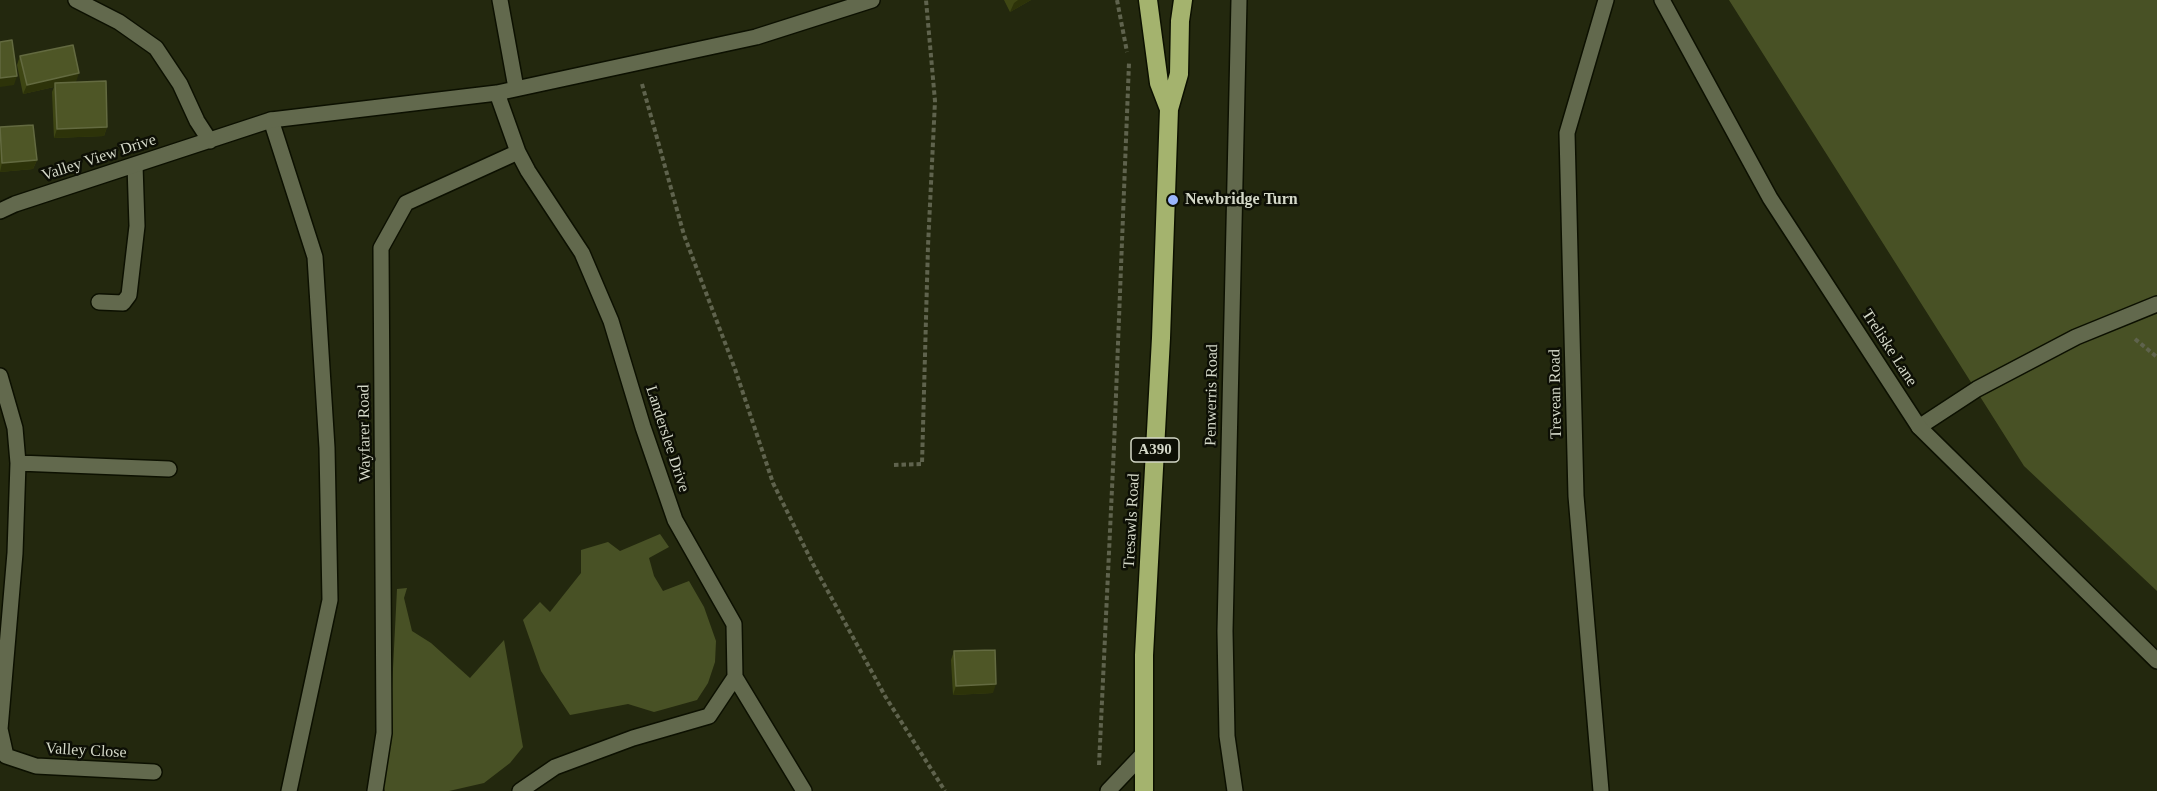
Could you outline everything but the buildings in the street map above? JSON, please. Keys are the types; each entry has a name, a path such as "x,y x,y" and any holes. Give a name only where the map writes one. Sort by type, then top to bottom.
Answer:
{"highway":[{"name":"Tresawls Road","path":"1148,0 1159,83 1169,110"},
{"name":"Tresawls Road","path":"1144,791 1144,655 1161,338 1169,110 1179,74 1180,21 1184,0"}],"street":[{"path":"76,0 119,22 156,48 180,84 197,122 210,141"},
{"path":"500,0 516,88"},
{"name":"Valley View Drive","path":"0,211 15,204 271,120 497,93 756,37 854,3 872,0"},
{"name":"Penwerris Road","path":"1235,791 1227,736 1225,631 1239,0"},
{"name":"Trevean Road","path":"1601,791 1576,496 1567,133 1606,0"},
{"name":"Treliske Lane","path":"1662,0 1770,198 1919,427 2157,662"},
{"name":"Landerslee Drive","path":"497,93 518,152 582,253 611,321 643,427 675,520 734,624 735,676 804,791"},
{"path":"271,120 315,258 327,448 330,600 289,791"},
{"name":"Wayfarer Road","path":"375,791 384,733 381,248 406,203 518,152"},
{"path":"99,302 123,303 129,295 137,226 135,165"},
{"path":"1919,427 1977,389 2066,342 2157,304"},
{"name":"Valley Close","path":"0,376 15,428 18,463 15,553 5,622 0,729 6,756 36,766 154,772"},
{"path":"18,463 169,469"},
{"path":"520,791 555,767 633,738 709,716 735,676"},
{"path":"1107,791 1144,753"}],"path":[{"path":"894,465 922,465 928,246 935,101 926,0"},
{"path":"1098,772 1129,62 1117,0"},
{"path":"636,63 684,235 735,369 773,483 813,564 885,696 945,791"}],"green space":[{"path":"1729,0 2157,0 2157,591 2024,466"},
{"path":"660,534 669,547 649,558 654,576 663,591 689,581 704,607 716,641 715,662 708,683 697,700 654,712 628,704 570,715 541,671 523,620 540,602 550,612 581,573 581,550 608,542 620,551"},
{"path":"407,588 404,598 412,631 431,643 470,678 504,640 523,747 510,763 484,783 449,791 385,791 382,783 390,728 397,589"}],"place":[{"name":"Newbridge Turn","path":"1173,200"}]}
